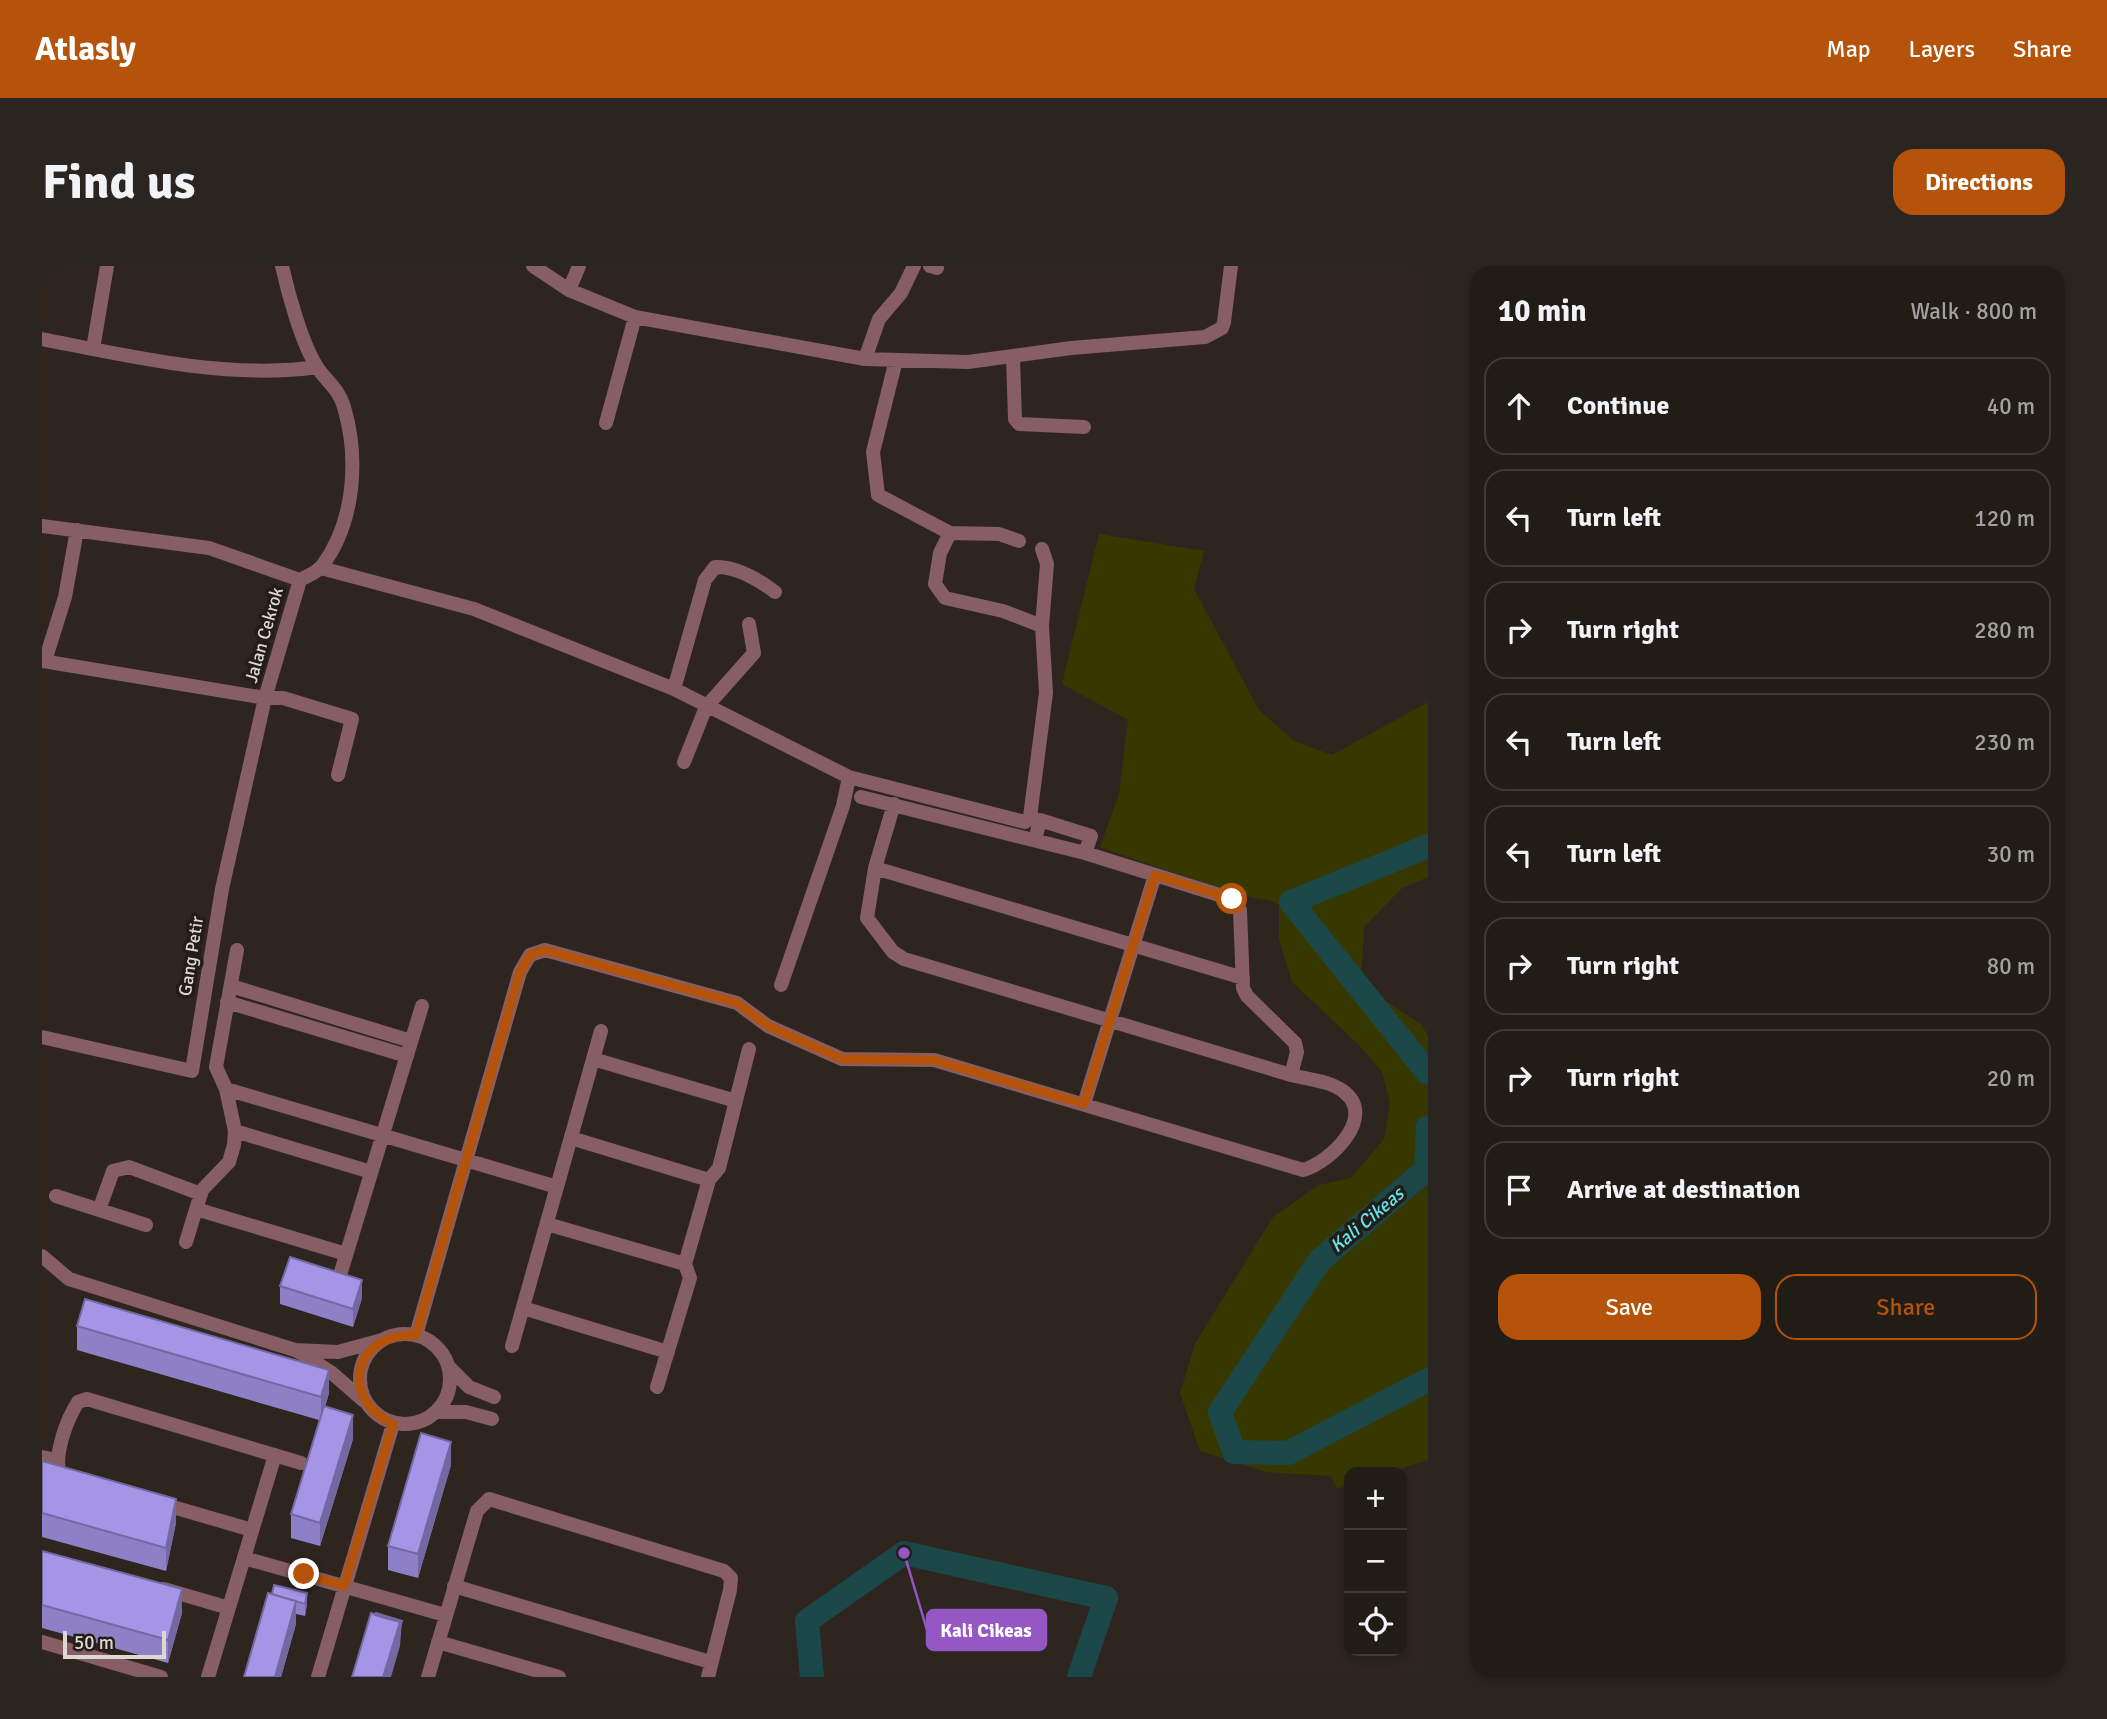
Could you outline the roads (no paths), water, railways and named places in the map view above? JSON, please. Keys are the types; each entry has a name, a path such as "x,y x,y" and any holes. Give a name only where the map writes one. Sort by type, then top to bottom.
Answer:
{"street":[{"path":"93,349 107,266"},
{"path":"282,266 288,295 317,367 333,383 344,405 353,449 349,513 321,568 474,608 674,689 849,777 926,795 1016,822 1024,822 1030,817 1046,693 1042,626 1047,564 1042,549"},
{"path":"533,266 569,290 635,317 864,359 968,362 1071,348 1195,339 1213,334 1224,322 1231,266"},
{"path":"569,290 579,266"},
{"path":"864,359 879,319 901,293 914,266"},
{"path":"607,422 635,317"},
{"path":"42,339 93,349 262,372 317,367"},
{"path":"1013,358 1014,419 1019,424 1084,427"},
{"path":"896,360 873,452 878,495 950,533 999,534 1019,541"},
{"path":"42,526 209,548 300,580"},
{"path":"44,661 65,597 77,530"},
{"path":"950,533 940,553 935,584 945,598 1003,611 1042,626"},
{"path":"674,689 705,580 715,568 722,567 758,579 775,592"},
{"name":"Jalan Cekrok","path":"44,661 265,698 300,580 321,568"},
{"path":"684,762 706,707 754,653 748,624"},
{"path":"265,698 283,698 352,719 338,775"},
{"name":"Gang Petir","path":"42,1037 192,1071 222,889 265,698"},
{"path":"781,985 842,806 849,777"},
{"path":"861,797 1085,853 1232,899 1238,905 1243,978 1247,996 1295,1043 1297,1052 1292,1075"},
{"path":"416,1335 520,972 530,955 545,950 737,1003 768,1026 842,1059 934,1060 1303,1170 1318,1166 1344,1141 1355,1116 1354,1104 1338,1087 904,959 893,952 867,918 875,868 894,804"},
{"path":"875,868 1243,978"},
{"path":"1084,1104 1155,875"},
{"path":"186,1242 201,1194 229,1162 235,1131 226,1089 216,1067 237,950"},
{"path":"231,986 411,1041"},
{"path":"228,1002 407,1056"},
{"path":"337,1285 422,1006"},
{"path":"315,1029 319,1013"},
{"path":"512,1346 601,1031"},
{"path":"657,1387 690,1278 685,1264 709,1180 719,1168 749,1049"},
{"path":"593,1059 736,1101"},
{"path":"226,1089 557,1186"},
{"path":"235,1131 371,1172"},
{"path":"571,1138 709,1180"},
{"path":"99,1210 113,1171 118,1167 129,1167 201,1194"},
{"path":"56,1196 146,1225"},
{"path":"196,1209 346,1254"},
{"path":"547,1224 685,1264"},
{"path":"42,1256 69,1279 295,1350 332,1373 377,1416 393,1424 409,1425 424,1421 438,1412 447,1398 451,1383 449,1367 443,1353 431,1342 416,1335 398,1334 338,1352 295,1350"},
{"path":"523,1308 668,1352"},
{"path":"365,1402 359,1385 360,1368 368,1352 382,1340"},
{"path":"449,1367 469,1387 494,1397"},
{"path":"81,1480 59,1471 49,1459 72,1411 78,1402 87,1399 301,1463"},
{"path":"438,1412 466,1412 492,1419"},
{"path":"318,1677 393,1424"},
{"path":"208,1677 275,1455"},
{"path":"147,1499 252,1530"},
{"path":"428,1677 477,1511 484,1501 493,1500 724,1571 731,1578 730,1590 709,1662 708,1677"},
{"path":"244,1558 445,1615"},
{"path":"149,1584 229,1608"},
{"path":"454,1586 709,1662"},
{"path":"42,1642 161,1677"},
{"path":"438,1642 559,1677"}],"waterway":[{"name":"Kali Cikeas","path":"1428,846 1291,902 1428,1073"},
{"name":"Kali Cikeas","path":"1428,1127 1426,1170 1320,1260 1220,1412 1234,1452 1288,1453 1428,1380"},
{"name":"Kali Cikeas","path":"812,1677 807,1621 904,1553 1106,1598 1079,1677"}],"place":[{"name":"Kali Cikeas","path":"904,1553"}]}
